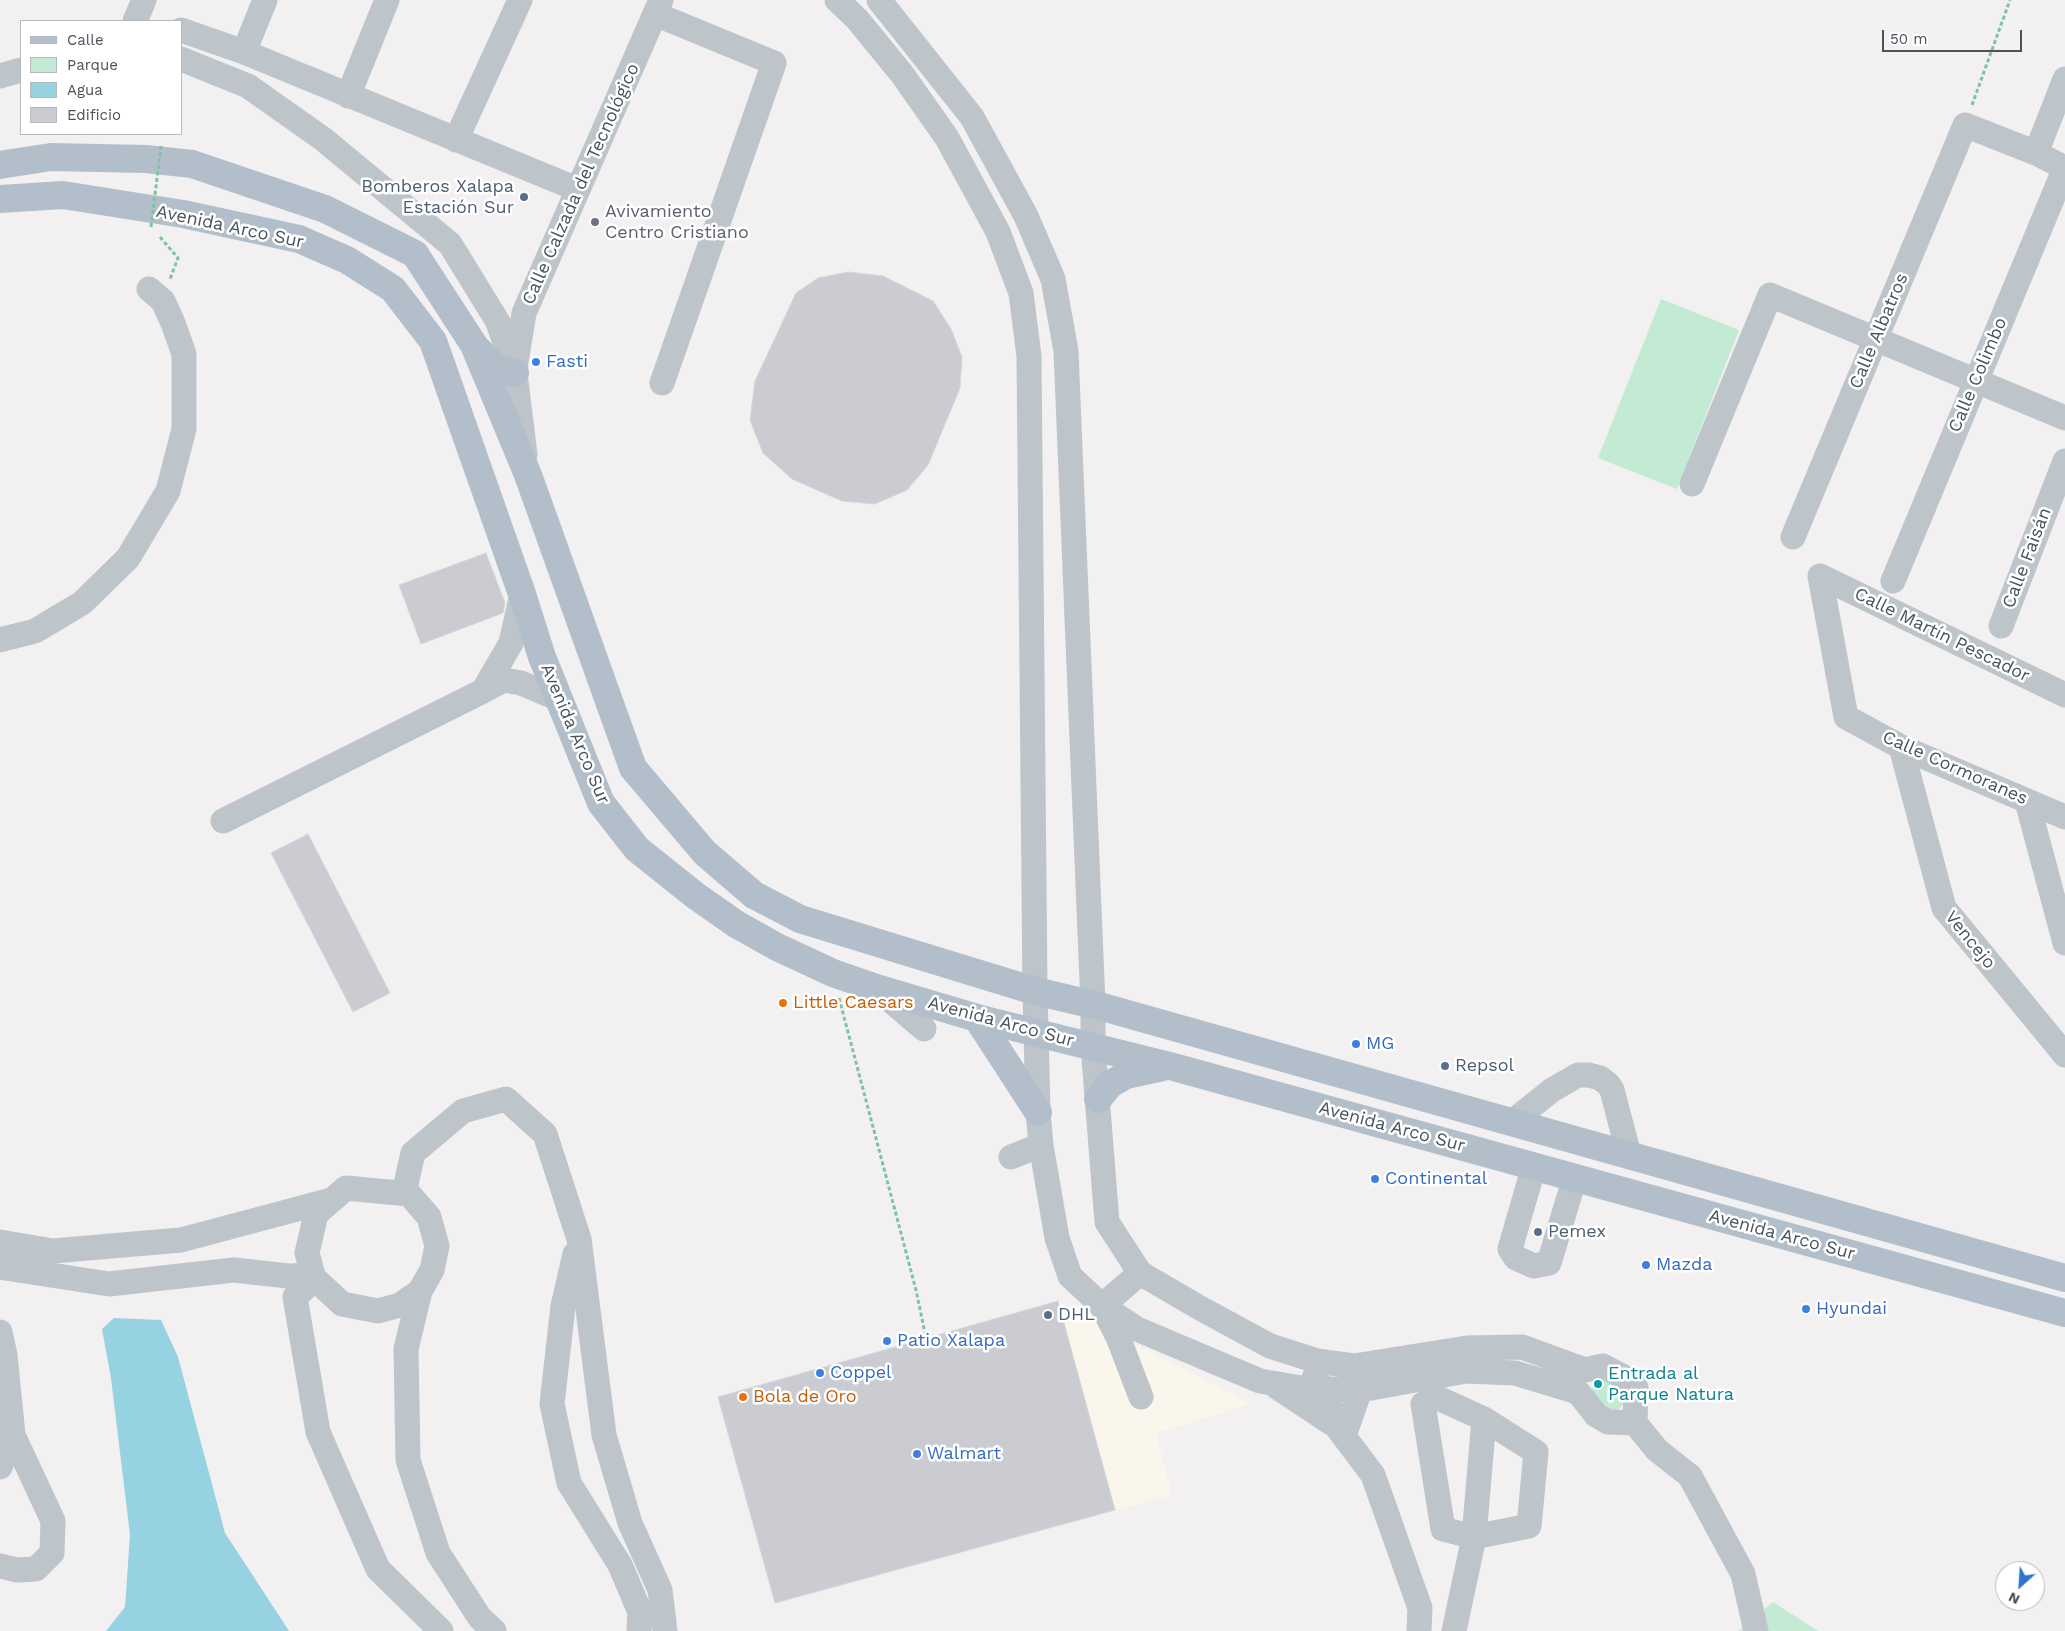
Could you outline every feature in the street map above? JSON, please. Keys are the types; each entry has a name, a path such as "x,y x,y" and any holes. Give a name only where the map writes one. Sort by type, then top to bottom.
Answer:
{"main road":[{"name":"Avenida Arco Sur","path":"0,165 51,157 146,159 192,164 326,209 415,254 474,346 528,475 633,768 704,852 754,895 800,919 1035,991 1093,1005 2065,1278"},
{"name":"Avenida Arco Sur","path":"0,199 63,195 183,214 299,239 347,260 393,289 433,341 522,594 542,657 601,802 637,849 696,896 736,924 777,947 833,973 977,1018 1170,1066 2065,1313"},
{"path":"474,346 496,368 514,373"},
{"path":"977,1018 1038,1112"},
{"path":"1098,1100 1109,1085 1126,1074 1170,1066"}],"street":[{"path":"244,52 265,0"},
{"path":"348,96 387,0"},
{"path":"456,140 520,0"},
{"path":"837,0 857,19 902,74 947,138 998,232 1021,293 1029,356 1035,1032 1038,1112 1041,1145 1057,1238 1070,1276 1102,1306 1137,1329 1265,1382 1340,1431"},
{"path":"879,0 972,116 1026,216 1053,279 1066,351 1093,1005 1093,1046 1107,1222 1140,1273 1200,1308 1280,1349 1317,1362 1354,1366 1467,1348 1522,1347 1581,1381 1596,1415 1608,1422 1635,1423"},
{"path":"658,7 774,63 662,383"},
{"name":"Calle Calzada del Tecnológico","path":"514,373 524,313 658,7"},
{"path":"182,30 244,52 577,189"},
{"path":"182,60 248,86 323,139 450,244 498,322 514,373 528,475"},
{"path":"0,76 20,70"},
{"path":"2036,154 2065,79"},
{"path":"1965,125 2065,168"},
{"name":"Calle Albatros","path":"1793,537 1965,125"},
{"name":"Calle Colimbo","path":"1892,581 2065,168"},
{"path":"0,640 35,631 82,603 128,558 168,491 184,429 184,354 173,323 156,295"},
{"path":"1692,484 1770,295 2065,418"},
{"name":"Calle Faisán","path":"2001,626 2065,461"},
{"name":"Calle Martín Pescador","path":"1846,717 1820,576 2065,695"},
{"path":"483,691 511,643 522,594"},
{"path":"223,821 504,680 521,683 559,699"},
{"name":"Calle Cormoranes","path":"1846,717 1901,747 2065,817"},
{"name":"Vencejo","path":"1901,747 1944,908 2065,1055"},
{"path":"2027,801 2065,944"},
{"path":"876,988 924,1029"},
{"path":"1512,1122 1552,1090 1578,1075 1600,1078 1612,1090 1629,1155"},
{"path":"404,1193 413,1152 463,1110 506,1099 544,1134 579,1239 604,1435 630,1523 660,1590 665,1631"},
{"path":"1011,1157 1041,1145"},
{"path":"1534,1166 1510,1249 1516,1258 1534,1266 1549,1263 1575,1178"},
{"path":"420,1291 400,1305 378,1311 342,1304 314,1277 307,1253 316,1214 346,1188 409,1194 429,1217 436,1246 432,1270 420,1291 406,1349 408,1460 438,1553 480,1618 494,1631"},
{"path":"0,1242 53,1250 181,1240 331,1200"},
{"path":"579,1239 563,1306 552,1404 569,1483 620,1565 640,1612 639,1631"},
{"path":"34,1274 36,1248"},
{"path":"3,1275 34,1274 109,1284 234,1270 314,1277"},
{"path":"1102,1306 1140,1273"},
{"path":"314,1277 295,1297 318,1432 378,1569 441,1631"},
{"path":"1102,1306 1118,1337 1141,1397"},
{"path":"0,1332 5,1355 13,1435 53,1521 52,1553 36,1569 17,1570 0,1566"},
{"path":"1265,1382 1274,1358 1280,1349"},
{"path":"1280,1349 1324,1389 1326,1399 1340,1431 1374,1475 1420,1608 1419,1631"},
{"path":"1324,1389 1369,1364"},
{"path":"1265,1382 1324,1389 1360,1390 1466,1371 1515,1372 1581,1381 1603,1366 1622,1376 1636,1388 1635,1423 1657,1450 1690,1476 1743,1574 1756,1631"},
{"path":"1340,1431 1360,1390"},
{"path":"1438,1398 1484,1419 1536,1452 1529,1526 1474,1537 1443,1530 1423,1404 1438,1398"},
{"path":"1454,1631 1474,1537 1484,1419"},
{"path":"0,1467 13,1435"}],"path":[{"path":"1965,125 2010,0"},
{"path":"151,227 160,146"},
{"path":"156,295 178,258 160,237"},
{"path":"833,973 916,1290 926,1338"}],"shaded area":[{"path":"1058,1301 1127,1340 1252,1404 1156,1433 1172,1495 1115,1510"}],"green space":[{"path":"1661,299 1739,330 1677,489 1598,458"},
{"path":"1601,1379 1622,1384 1625,1401 1619,1410 1607,1414 1590,1393 1595,1382"},
{"path":"1773,1602 1818,1631 1738,1631"}],"water":[{"path":"114,1318 161,1320 178,1357 225,1533 289,1631 106,1631 125,1607 130,1535 111,1378 102,1329"}],"building":[{"path":"848,272 883,276 933,301 951,329 962,357 960,388 928,465 907,490 875,504 842,501 792,479 763,453 750,420 755,381 796,293 818,278"},
{"path":"486,553 505,603 503,613 421,644 399,585"},
{"path":"308,834 390,993 353,1012 271,853"},
{"name":"Walmart","path":"1058,1301 1115,1510 775,1603 718,1397"}],"place":[{"name":"Bomberos Xalapa Estación Sur","path":"524,197"},
{"name":"Avivamiento Centro Cristiano","path":"595,222"},
{"name":"Fasti","path":"536,362"},
{"name":"Little Caesars","path":"783,1003"},
{"name":"MG","path":"1356,1044"},
{"name":"Repsol","path":"1445,1066"},
{"name":"Continental","path":"1375,1179"},
{"name":"Pemex","path":"1538,1232"},
{"name":"Mazda","path":"1646,1265"},
{"name":"Hyundai","path":"1806,1309"},
{"name":"DHL","path":"1048,1315"},
{"name":"Patio Xalapa","path":"887,1341"},
{"name":"Coppel","path":"820,1373"},
{"name":"Entrada al Parque Natura","path":"1598,1384"},
{"name":"Bola de Oro","path":"743,1397"},
{"name":"Walmart","path":"917,1454"}]}
